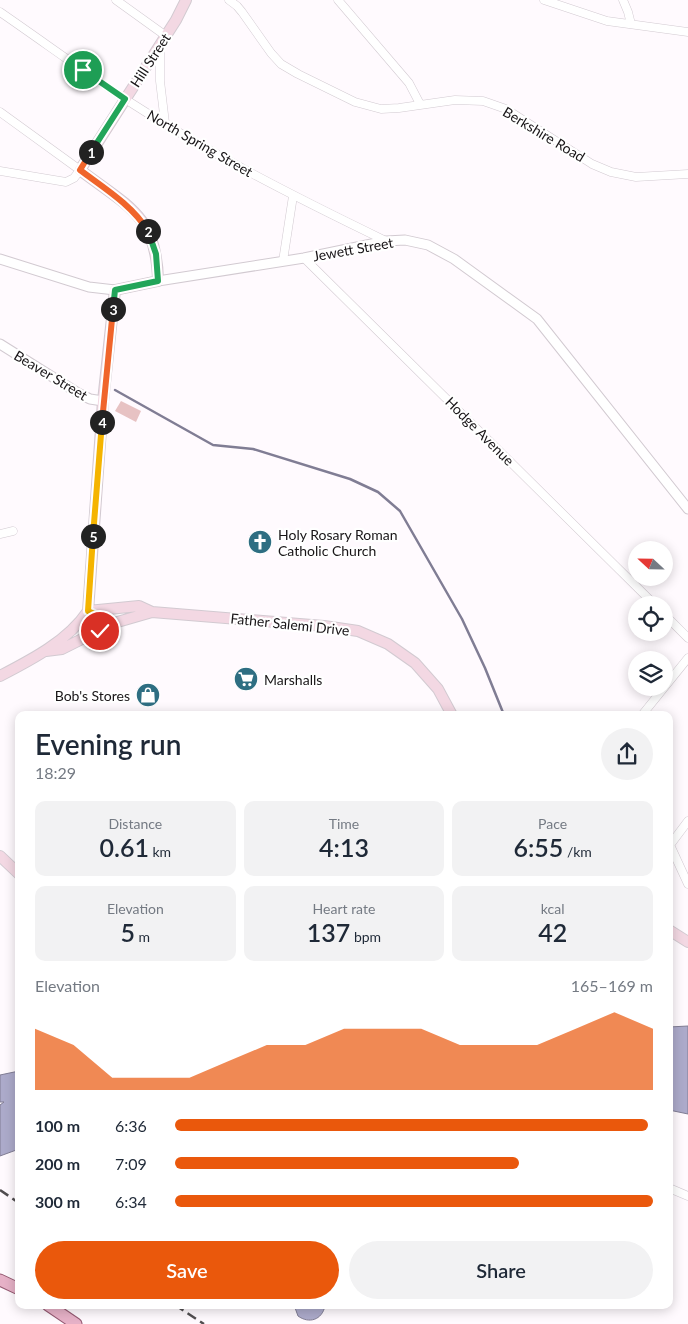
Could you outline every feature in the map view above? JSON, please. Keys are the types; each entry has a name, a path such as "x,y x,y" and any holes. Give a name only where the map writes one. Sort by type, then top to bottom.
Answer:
{"main road":[{"name":"Hill Street","path":"80,170 160,46 186,0"},
{"path":"80,170 129,207 142,221 153,242 158,281"},
{"name":"Jewett Street","path":"115,290 158,281"},
{"path":"0,676 43,651 75,627 88,611 103,401 115,290"},
{"name":"Father Salemi Drive","path":"88,611 138,606 152,612 324,626 358,631 388,644 416,662 438,689 450,711"},
{"path":"88,611 114,624"},
{"name":"Father Salemi Drive","path":"43,651 62,649 114,624 152,612"},
{"path":"0,856 15,870"},
{"path":"673,933 688,942"},
{"path":"0,1280 15,1287"},
{"path":"54,1309 76,1324"}],"street":[{"path":"116,0 166,36"},
{"name":"Berkshire Road","path":"229,0 242,12 276,59 298,74 355,102 381,108 399,108 455,100 482,101 506,109 592,164 611,172 636,177 688,174"},
{"path":"338,0 409,83 420,104"},
{"path":"544,0 592,17 688,32"},
{"path":"623,0 631,24"},
{"name":"North Spring Street","path":"0,12 125,99 165,123 243,169 294,196 386,240"},
{"path":"160,46 160,81 165,123"},
{"path":"0,112 80,170 74,178 66,182 0,171"},
{"path":"283,261 294,196"},
{"name":"Jewett Street","path":"158,281 304,258 386,240 405,240 428,245 454,259 537,319 688,509"},
{"name":"Hodge Avenue","path":"304,258 646,596"},
{"name":"Jewett Street","path":"0,259 89,287 115,290"},
{"name":"Beaver Street","path":"0,344 90,400 103,401"},
{"path":"0,534 13,531"},
{"path":"673,623 688,638"},
{"path":"645,711 688,658"},
{"path":"673,841 688,821"},
{"path":"673,852 688,884"},
{"path":"673,1190 688,1196"}],"shaded area":[{"path":"121,401 141,411 136,422 115,411"}],"water":[{"path":"688,1026 688,1114 673,1111 673,1027"},
{"path":"15,1072 15,1150 0,1156 0,1105 4,1102 0,1102 0,1075"},
{"path":"295,1309 324,1309 321,1315 311,1320 298,1316"}],"waterway":[{"path":"115,390 213,445 253,449 350,479 378,492 400,511 462,619 502,711"}],"railway":[{"path":"0,1190 15,1200"},
{"path":"181,1309 204,1324"}],"place":[{"name":"Holy Rosary Roman Catholic Church","path":"260,542"},
{"name":"Marshalls","path":"246,679"},
{"name":"Bob's Stores","path":"148,695"}],"route":[{"path":"83,70 125,99 80,170 129,207 142,221 153,242 158,272 158,281 115,290 103,401 88,611 114,624 100,631"}]}
